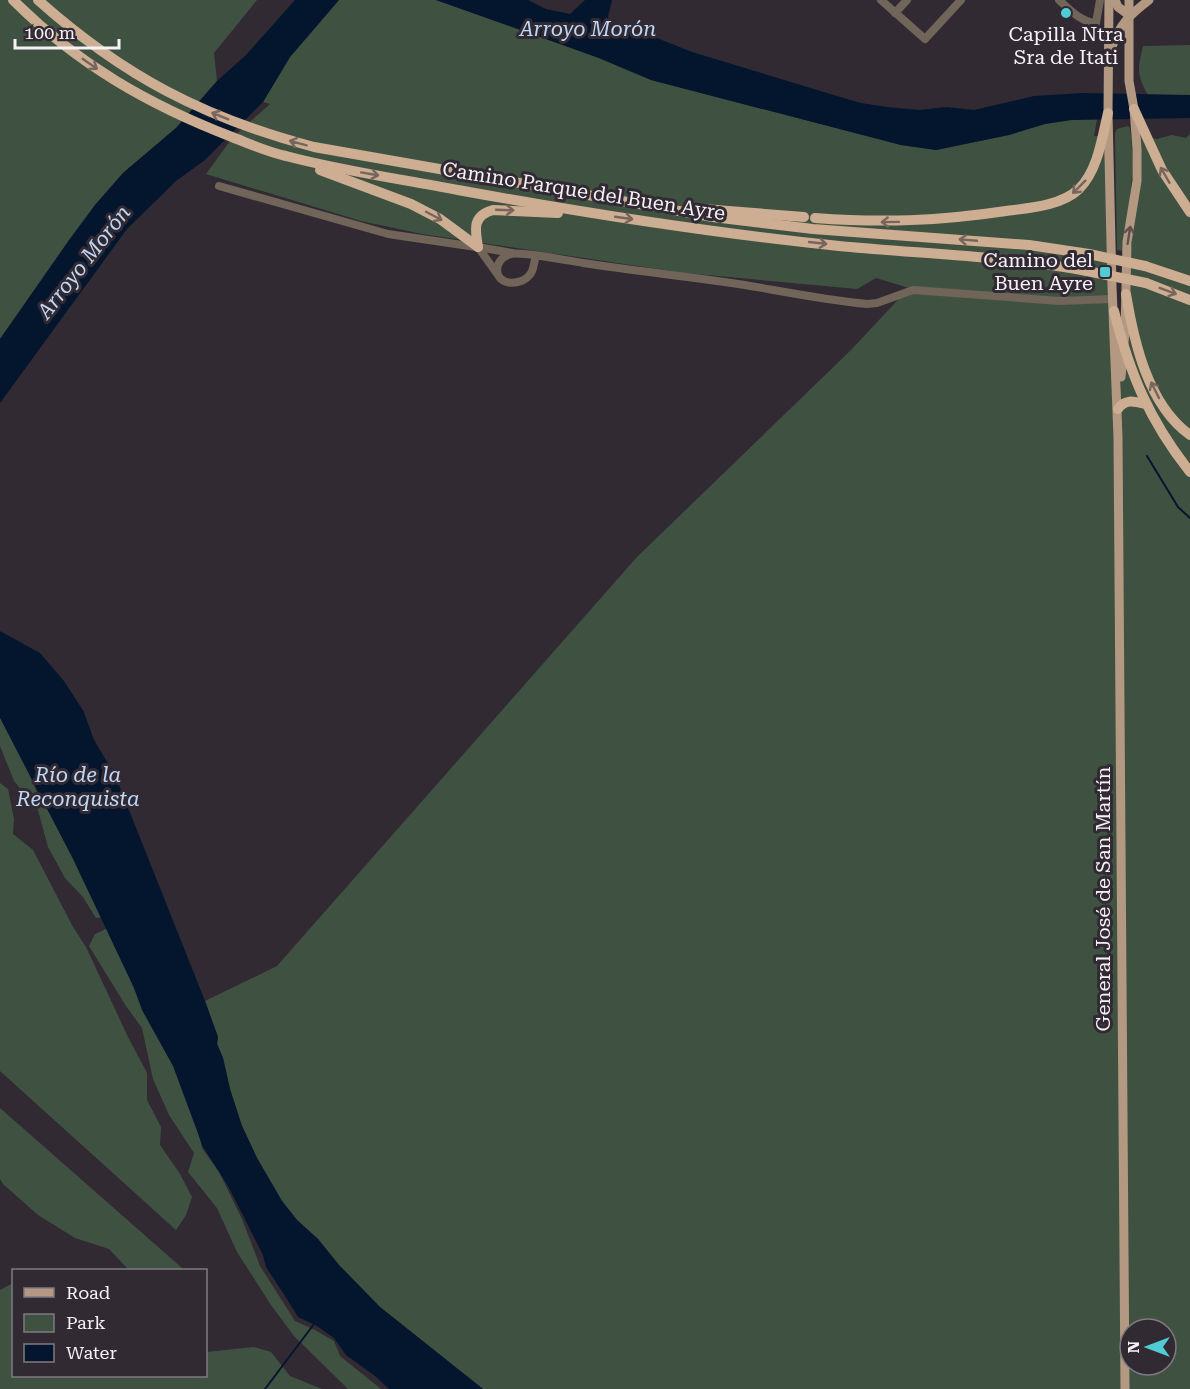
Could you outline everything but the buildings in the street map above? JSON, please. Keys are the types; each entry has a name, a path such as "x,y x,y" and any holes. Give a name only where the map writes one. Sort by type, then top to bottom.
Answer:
{"highway":[{"name":"Camino Parque del Buen Ayre","path":"13,0 61,43 149,102 182,118 283,156 326,166 722,233 841,246 1014,260 1087,271 1146,283 1190,300"},
{"name":"Camino Parque del Buen Ayre","path":"38,0 101,51 141,78 194,106 273,136 340,153 713,217 813,229 996,242 1059,249 1145,266 1190,281"},
{"path":"1134,109 1140,135 1190,212"},
{"path":"623,202 868,222 968,217 1043,205 1069,196 1086,181 1106,135 1108,113"},
{"path":"283,156 411,204 440,219 478,247"},
{"path":"478,247 475,227 484,214 494,210 603,214"},
{"path":"1126,294 1139,351 1152,386 1169,413 1190,435"},
{"path":"1114,311 1124,352 1144,404 1190,472"},
{"path":"1118,409 1122,403 1129,401 1144,404"}],"main road":[{"path":"1108,113 1109,0"},
{"path":"1115,0 1118,8 1125,13"},
{"path":"1110,55 1130,0"},
{"path":"1125,13 1149,0"},
{"path":"1125,13 1129,81 1134,109"},
{"name":"General José de San Martín","path":"1106,135 1118,409 1125,1389"},
{"name":"General José de San Martín","path":"1118,409 1124,352 1127,242 1137,181 1140,135"}],"street":[{"path":"881,0 925,39 961,0"},
{"path":"895,13 907,0"},
{"path":"1059,0 1076,15 1096,23 1100,0"},
{"path":"219,186 379,232 867,304 877,303 913,290 1036,300 1077,301 1112,298"},
{"path":"478,247 499,276 511,284 520,283 531,273 536,256"},
{"path":"499,276 498,265 503,258 513,253"}],"green space":[{"path":"0,0 257,0 214,53 217,81 176,128 123,173 95,205 0,339"},
{"path":"339,0 436,0 599,58 651,80 901,145 936,150 1009,135 1045,124 1097,119 1094,136 1109,136 1119,403 1135,199 1136,136 1157,139 1172,135 1186,138 1190,134 1190,1389 483,1389 380,1307 339,1265 318,1239 297,1220 282,1201 257,1158 242,1126 217,1043 218,1037 205,1001 277,966 637,557 851,350 909,288 876,278 857,289 685,273 422,234 361,221 206,174 233,137 270,104 263,102 290,57"},
{"path":"1190,45 1190,95 1148,95 1141,82 1139,71 1143,46"},
{"path":"1128,126 1132,144 1132,174 1123,251 1117,250 1115,133 1117,129"},
{"path":"0,701 37,793 69,844 104,917 96,918 83,897 65,878 48,847 38,810 14,781 0,746"},
{"path":"0,783 8,789 14,819 13,834 33,850 73,927 86,947 147,1073 147,1100 161,1127 160,1145 180,1174 192,1197 186,1215 176,1230 0,1071"},
{"path":"108,928 148,1020 188,1092 202,1148 219,1172 242,1219 260,1266 295,1321 334,1341 340,1356 381,1389 348,1389 294,1336 237,1252 217,1208 188,1172 194,1153 169,1115 153,1079 142,1028 89,946 95,934"},
{"path":"0,1108 182,1269 128,1269 109,1249 75,1238 38,1215 0,1179"},
{"path":"12,1284 12,1377 207,1377 207,1352 254,1347 271,1352 290,1376 322,1389 0,1389 0,1290"}],"water":[{"name":"Arroyo Morón","path":"295,0 339,0 290,57 263,102 205,160 176,181 127,229 0,403 0,339 69,240 123,173 176,128 217,81 246,55"},
{"name":"Arroyo Morón","path":"436,0 528,0 546,9 570,14 585,0 612,0 608,17 614,26 861,103 919,110 947,107 974,110 1034,96 1083,93 1190,95 1190,118 1071,120 936,150 901,145 651,80 599,58"},
{"name":"Río de la Reconquista","path":"0,631 40,653 64,681 84,712 94,740 115,775 205,1001 218,1037 217,1044 242,1126 257,1158 282,1201 297,1220 318,1239 339,1265 380,1307 483,1389 389,1389 346,1355 334,1338 298,1317 266,1267 263,1255 228,1186 203,1147 173,1066 142,1010 134,988 73,859 0,718"}],"waterway":[{"path":"1147,456 1178,507 1190,518"},
{"path":"265,1389 314,1324"}],"place":[{"name":"Capilla Ntra Sra de Itati","path":"1066,13"},
{"name":"Camino del Buen Ayre","path":"1105,272"}]}
